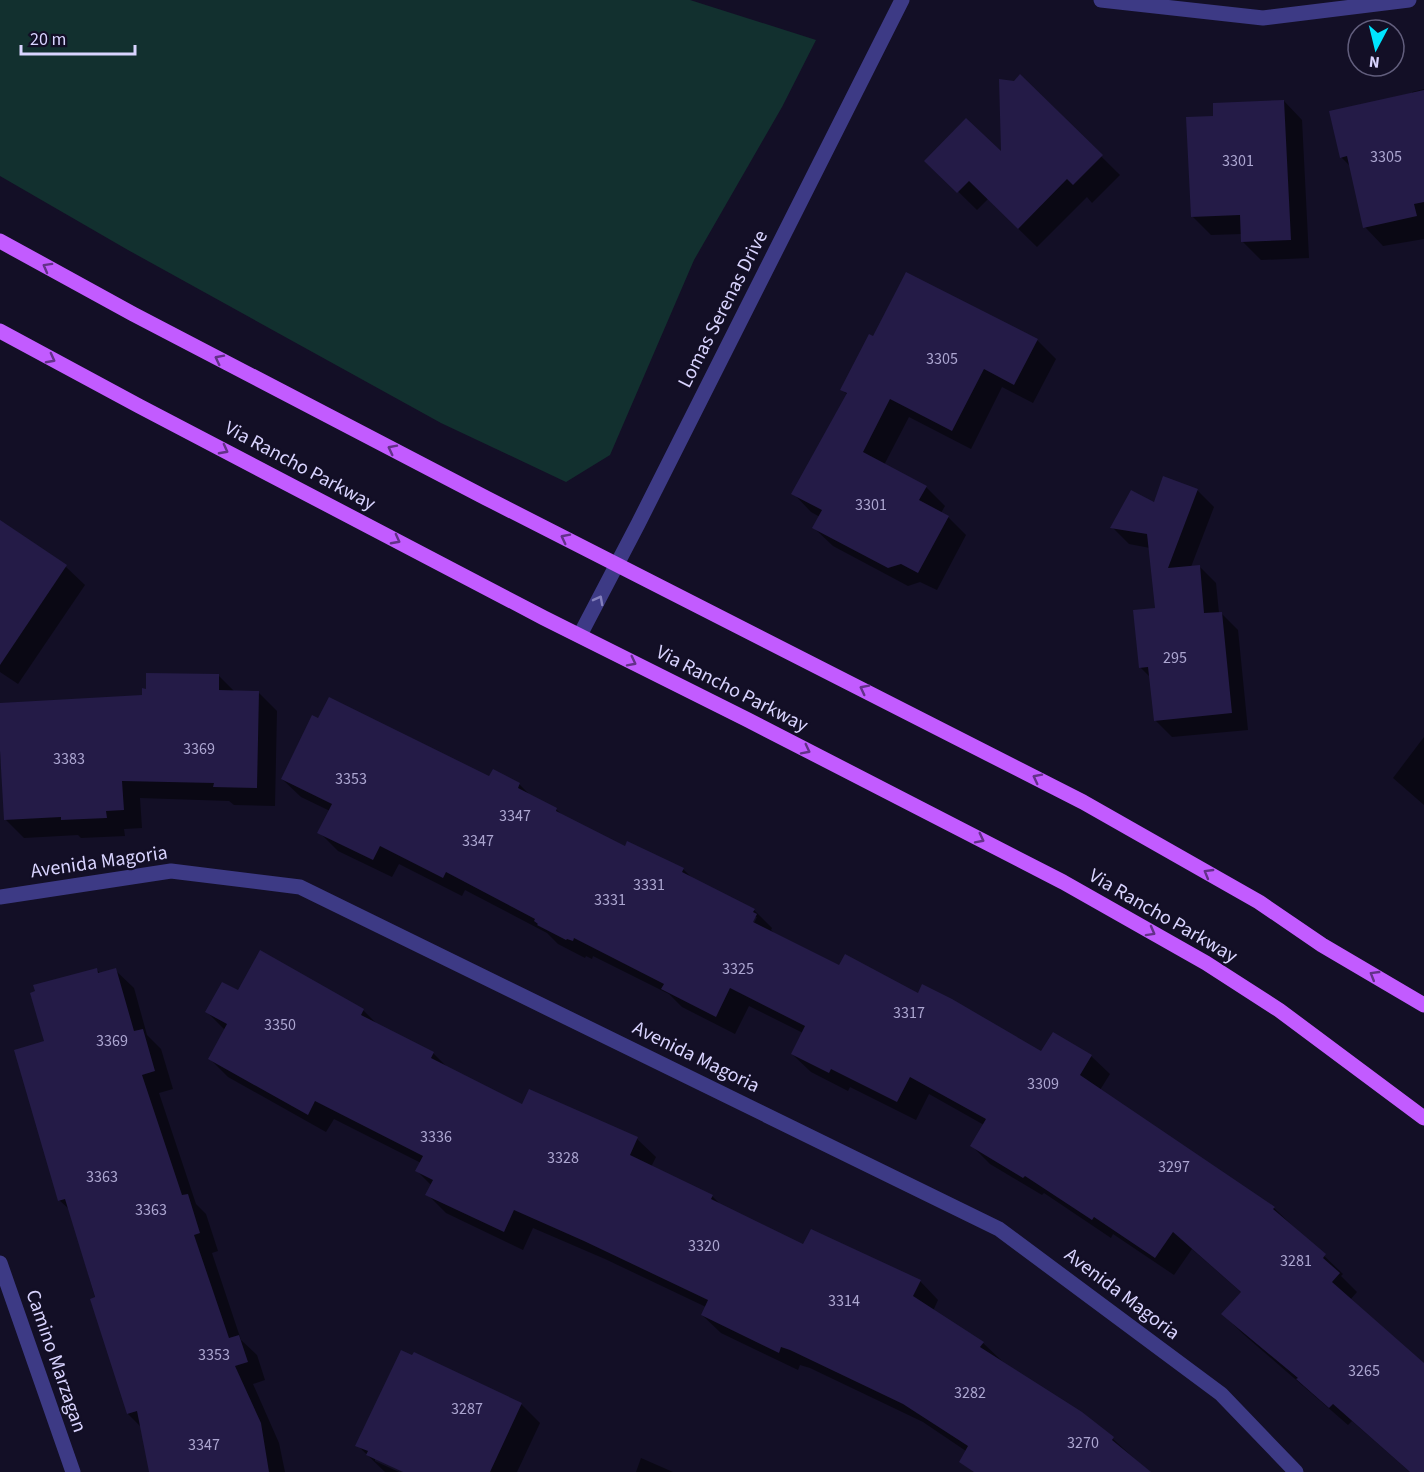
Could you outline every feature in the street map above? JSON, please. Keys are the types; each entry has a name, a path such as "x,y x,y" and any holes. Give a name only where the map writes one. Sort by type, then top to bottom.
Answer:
{"main road":[{"path":"0,241 133,314 1083,802 1259,902 1322,945 1424,1005"},
{"name":"Via Rancho Parkway","path":"0,331 160,417 580,635 1063,882 1195,957 1279,1010 1424,1118"}],"street":[{"name":"Lomas Serenas Drive","path":"580,635 902,0"},
{"path":"1101,0 1263,18 1409,0"},
{"name":"Avenida Magoria","path":"0,897 171,872 300,887 999,1229 1221,1394 1296,1472"},
{"name":"Camino Marzagan","path":"0,1263 73,1472"}],"green space":[{"path":"0,0 690,0 816,40 782,107 694,260 610,455 566,482 441,423 128,250 0,176"}],"building":[{"path":"1020,74 1103,155 1073,185 1067,179 1018,229 969,181 957,193 924,161 966,118 1001,151 999,79 1014,81"},
{"path":"1424,90 1424,202 1414,204 1417,216 1363,228 1347,156 1340,158 1329,111"},
{"path":"1284,100 1291,240 1241,242 1240,215 1191,217 1186,117 1213,116 1213,103"},
{"path":"906,272 1038,339 1014,385 984,369 952,431 890,399 863,452 927,486 919,500 949,516 918,573 901,564 888,568 812,528 822,510 791,494 847,393 840,390 869,334 873,336"},
{"path":"1163,476 1198,489 1168,568 1200,565 1204,613 1222,612 1232,713 1154,721 1148,667 1139,668 1133,610 1155,608 1147,534 1110,528 1131,490 1154,502"},
{"path":"0,520 67,565 0,665"},
{"path":"146,673 219,674 219,690 259,691 257,788 213,787 214,783 122,781 124,810 106,811 107,818 61,820 61,817 4,820 0,703 142,695 142,688 146,689"},
{"path":"329,697 489,776 493,769 520,783 518,788 557,808 556,811 625,846 627,841 684,868 682,872 755,909 753,912 757,914 753,922 839,965 845,954 918,993 922,984 1041,1051 1053,1032 1092,1055 1080,1075 1275,1207 1273,1209 1326,1254 1323,1258 1340,1273 1332,1282 1424,1363 1424,1472 1410,1472 1333,1404 1329,1408 1296,1379 1298,1378 1221,1314 1241,1292 1173,1232 1155,1258 1094,1217 1092,1220 1025,1176 1023,1178 970,1146 986,1119 910,1077 897,1102 831,1069 829,1073 791,1054 805,1026 730,988 716,1017 661,989 664,984 574,938 573,941 566,940 537,925 535,919 446,872 443,878 380,846 373,860 317,833 332,804 281,779 312,715 318,718"},
{"path":"260,950 364,1009 361,1015 434,1052 431,1058 522,1104 529,1089 638,1137 630,1155 713,1195 711,1199 803,1244 811,1229 921,1280 913,1296 984,1342 980,1347 1082,1412 1114,1437 1112,1440 1151,1472 974,1472 959,1462 968,1446 903,1404 790,1350 781,1347 779,1353 701,1315 708,1300 514,1210 504,1232 425,1195 433,1180 415,1171 423,1156 315,1101 308,1115 208,1059 227,1024 205,1012 222,982 238,990"},
{"path":"97,968 98,973 116,968 134,1031 143,1029 155,1071 142,1075 182,1195 188,1194 200,1233 194,1235 229,1338 239,1335 248,1362 235,1366 261,1423 269,1472 149,1472 137,1411 127,1414 90,1299 95,1297 65,1199 58,1201 14,1050 44,1041 30,993 35,991 33,985"},
{"path":"401,1350 412,1355 414,1352 522,1403 490,1472 403,1472 366,1455 368,1451 355,1446"}]}
